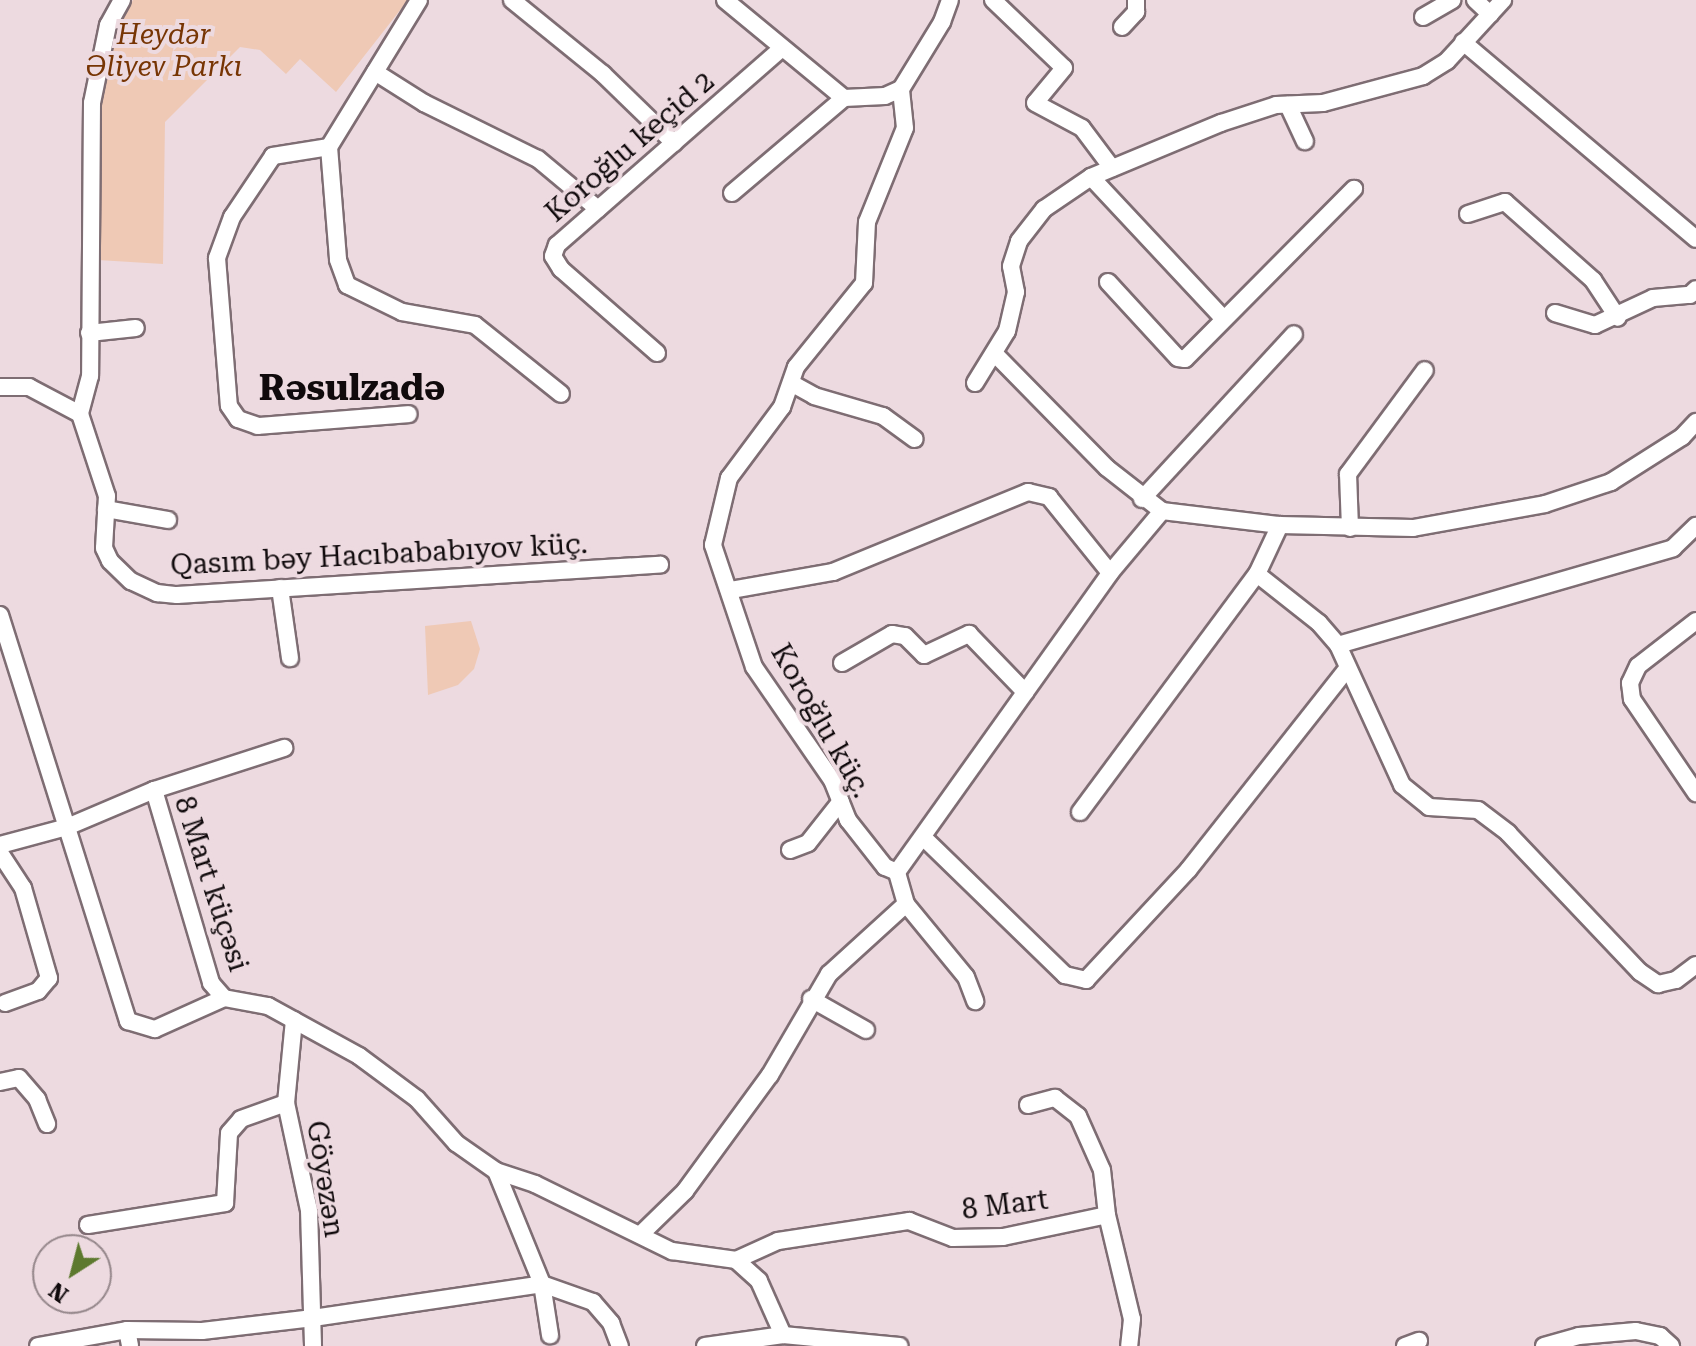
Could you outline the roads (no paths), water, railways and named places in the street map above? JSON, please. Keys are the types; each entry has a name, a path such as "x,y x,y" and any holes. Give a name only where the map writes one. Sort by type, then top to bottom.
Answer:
{"street":[{"path":"0,387 29,387 80,414 89,389 92,103 108,25 122,0"},
{"path":"419,0 329,147 338,260 347,285 402,312 475,325 561,394"},
{"path":"512,0 603,74 674,143"},
{"path":"725,0 744,6 781,49 844,98"},
{"path":"732,193 844,98 885,96 901,89 942,22 950,0"},
{"path":"993,0 1064,68 1035,103 1082,128 1112,168"},
{"path":"1122,27 1136,12 1136,0"},
{"path":"1423,17 1452,0"},
{"path":"1475,0 1490,14"},
{"path":"975,383 1007,331 1013,305 1011,266 1019,241 1044,209 1091,177 1221,123 1288,105 1323,103 1423,76 1463,42 1503,0"},
{"path":"1463,42 1696,239"},
{"name":"Koroğlu keçid 2","path":"657,353 561,269 553,256 557,245 781,49"},
{"path":"375,72 424,103 538,159 598,209"},
{"name":"Koroğlu küç.","path":"897,872 885,867 848,820 832,780 754,667 731,590 713,545 729,478 782,407 796,367 864,283 867,222 905,128 901,89"},
{"path":"1288,105 1305,141"},
{"path":"329,147 273,156 232,217 217,258 229,406 238,419 258,426 409,414"},
{"path":"1091,177 1222,317"},
{"path":"1108,282 1182,360 1354,189"},
{"path":"1468,214 1505,202 1593,280 1618,318"},
{"path":"1555,313 1595,325 1618,318 1653,298 1690,295 1696,289"},
{"path":"89,333 136,328"},
{"path":"1142,499 1294,334"},
{"path":"994,353 1142,499 1162,511 1280,525 1413,528 1545,504 1611,482 1682,437 1696,422"},
{"path":"1350,528 1348,474 1425,370"},
{"path":"791,383 814,396 883,416 915,439"},
{"name":"Qasım bəy Hacıbababıyov küç.","path":"80,414 101,472 106,509 104,548 110,561 157,593 660,565"},
{"path":"731,590 833,572 1028,492 1049,497 1110,573"},
{"path":"106,509 168,520"},
{"path":"975,1001 966,977 906,904 897,872 1110,573 1162,511"},
{"path":"1080,812 1257,574 1280,525"},
{"path":"1338,645 1673,548 1696,526"},
{"path":"1257,574 1319,623 1338,645 1402,785 1429,807 1478,810 1508,833 1640,972 1658,984 1676,980 1696,965"},
{"path":"280,588 290,658"},
{"path":"0,615 128,1021 155,1029 224,998"},
{"path":"1696,621 1638,666 1630,683 1632,699 1696,793"},
{"path":"842,663 892,634 905,636 924,655 969,634 1025,692"},
{"path":"924,838 1065,975 1086,980 1189,869 1348,668"},
{"path":"0,845 67,827 154,790 284,748"},
{"name":"8 Mart küçəsi","path":"154,790 211,983 224,998 268,1006 359,1056 417,1099 456,1143 496,1171 641,1234 672,1251 736,1260"},
{"path":"790,850 808,843 841,801"},
{"path":"0,853 23,888 49,971 44,987 5,1003"},
{"path":"641,1234 685,1191 770,1075 811,999 829,974 906,904"},
{"path":"811,999 866,1030"},
{"name":"Göyəzən","path":"294,1020 286,1103 309,1210 313,1346"},
{"path":"0,1082 19,1078 37,1099 47,1124"},
{"path":"1028,1105 1055,1098 1078,1116 1102,1170 1107,1215 1132,1319 1129,1346"},
{"path":"88,1225 225,1203 229,1133 241,1119 286,1103"},
{"path":"496,1171 542,1284 550,1335"},
{"name":"8 Mart","path":"736,1260 778,1241 909,1221 953,1238 1003,1237 1107,1215"},
{"path":"736,1260 759,1281 783,1335"},
{"path":"38,1346 313,1318 542,1284 593,1302 611,1323 620,1346"},
{"path":"1544,1346 1579,1336 1636,1331 1660,1336 1671,1346"},
{"path":"705,1346 783,1335 899,1346"}],"district":[{"name":"Rəsulzadə","path":"352,389"}],"park label":[{"name":"Heydər Əliyev Parkı","path":"164,51"}]}
